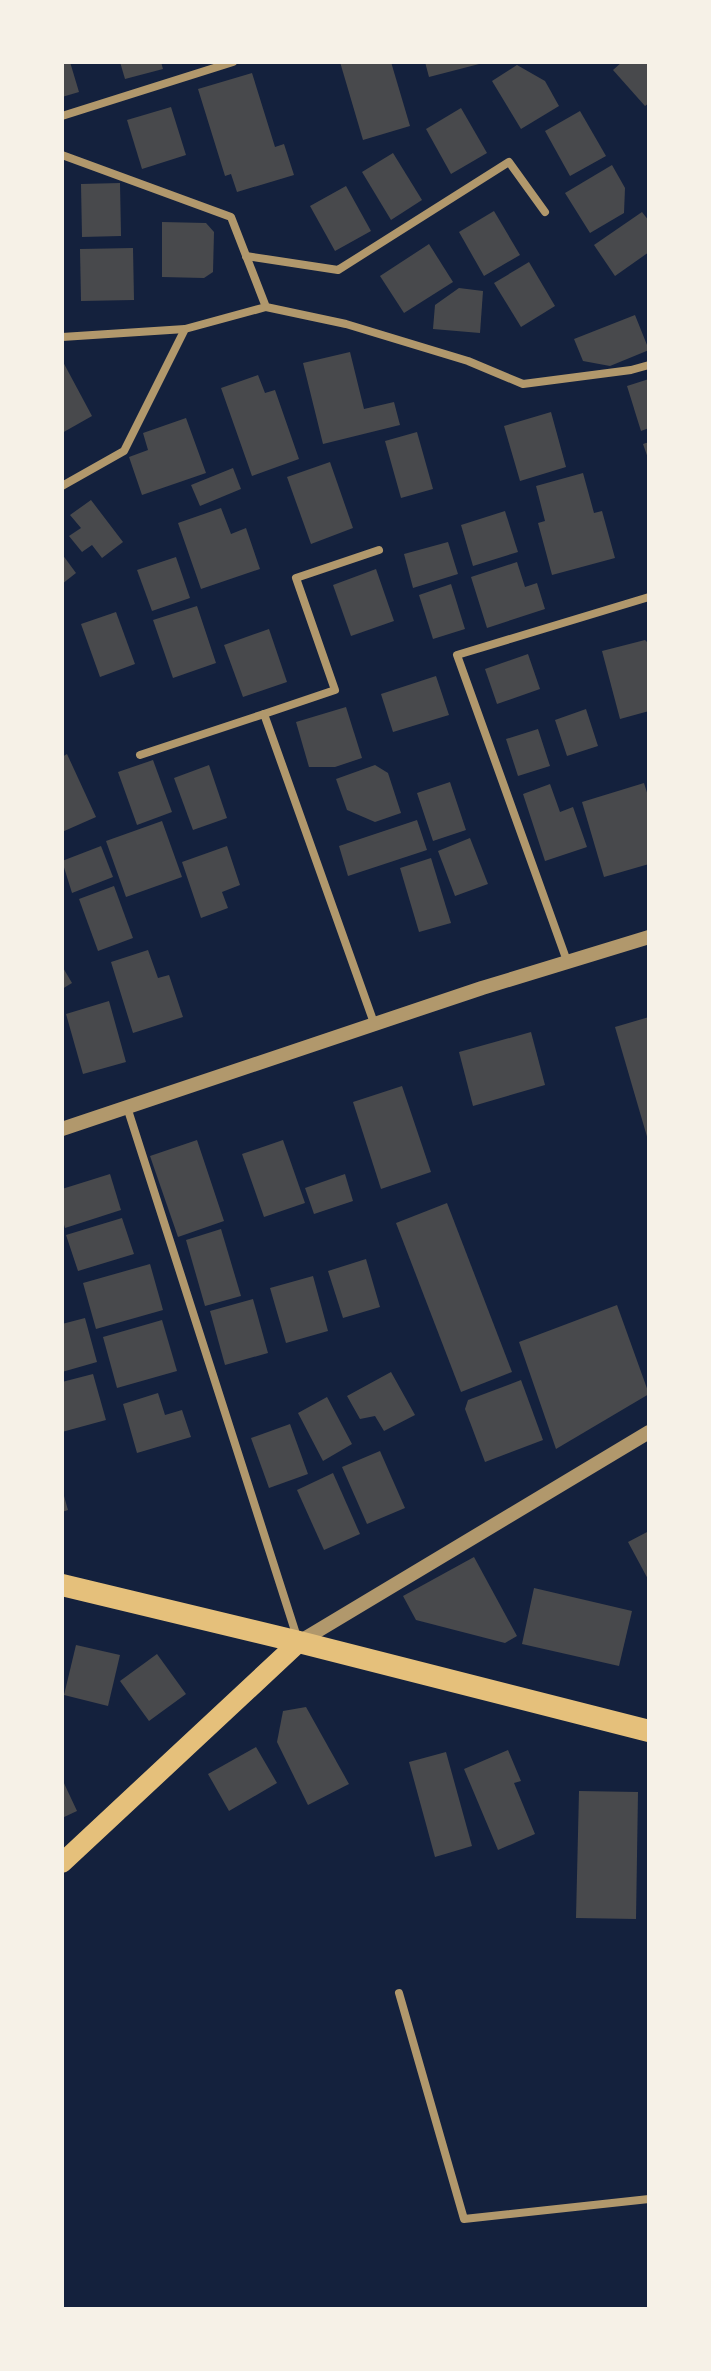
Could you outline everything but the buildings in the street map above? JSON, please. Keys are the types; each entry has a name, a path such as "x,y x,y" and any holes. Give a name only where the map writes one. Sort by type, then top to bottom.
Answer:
{"highway":[{"path":"62,1585 649,1731"}],"main road":[{"path":"62,1863 299,1642"}],"street":[{"path":"62,116 233,62"},
{"path":"62,155 231,217 266,307"},
{"path":"246,256 338,270 509,162 545,212"},
{"path":"62,337 185,329 266,307 346,324 468,361 523,384 649,365"},
{"path":"62,486 124,451 185,329"},
{"path":"140,755 335,690 296,578 379,550"},
{"path":"567,961 457,655 649,597"},
{"path":"264,714 374,1023"},
{"path":"62,1129 374,1023 649,937"},
{"path":"127,1107 299,1642 649,1432"},
{"path":"399,1993 464,2219 649,2199"}]}
